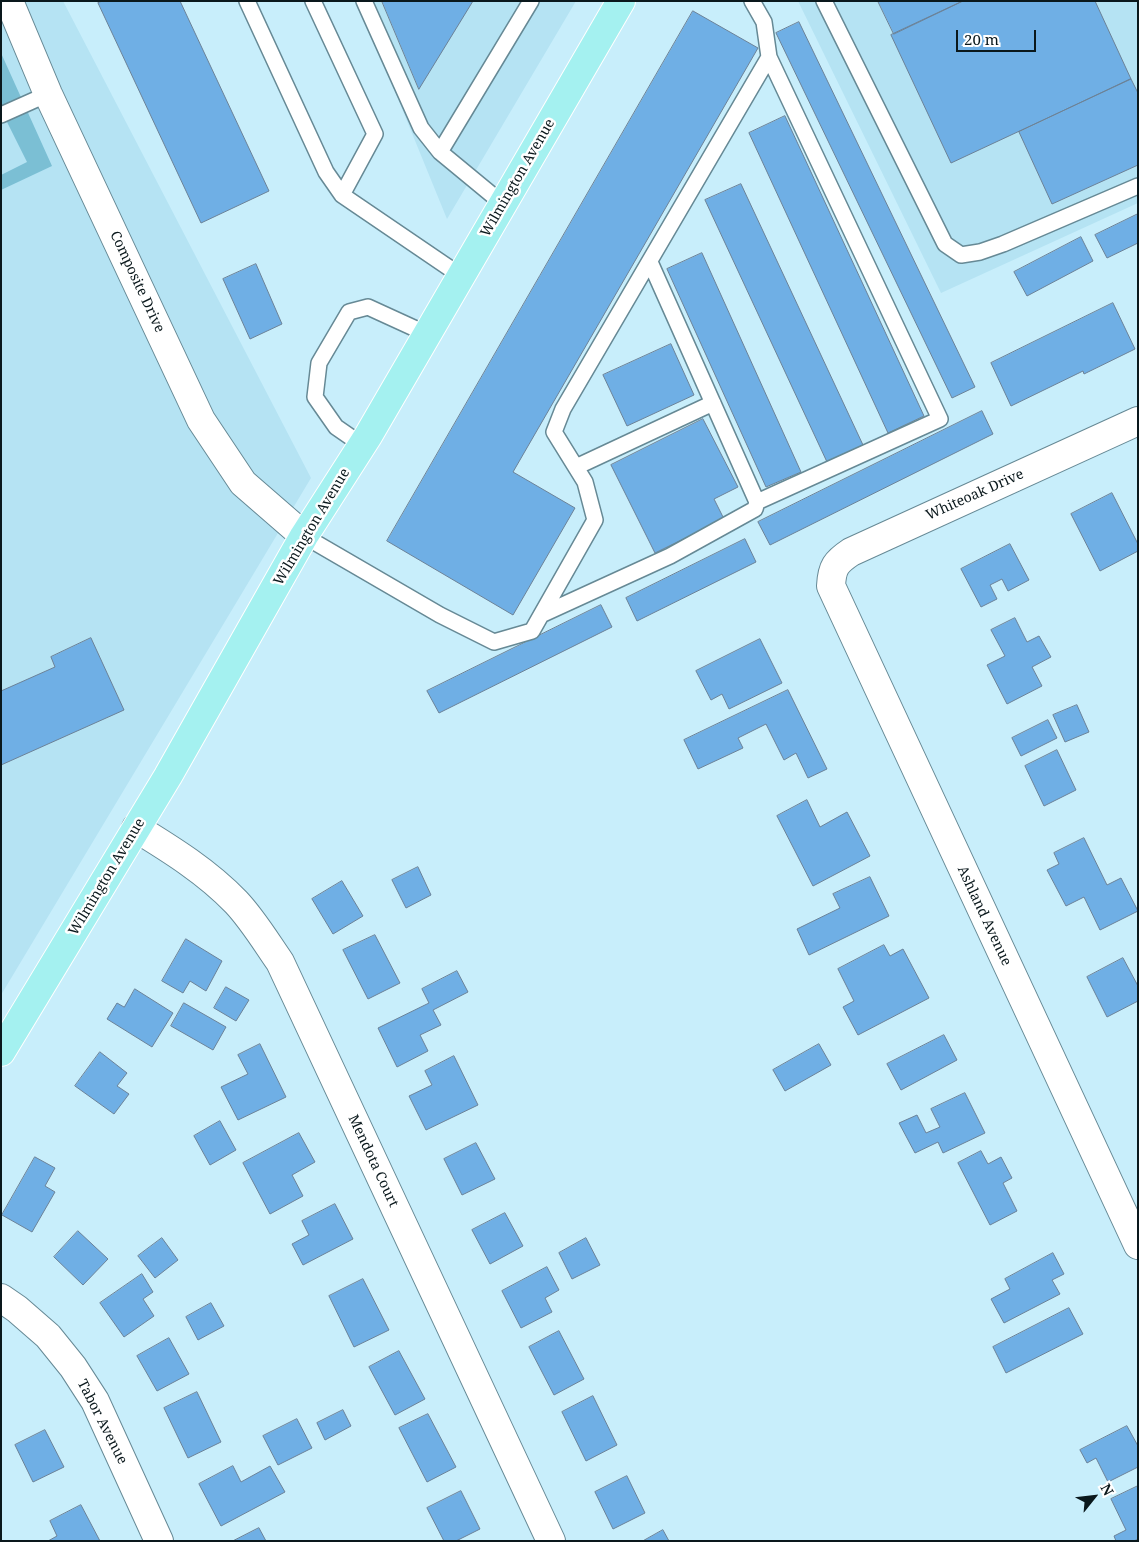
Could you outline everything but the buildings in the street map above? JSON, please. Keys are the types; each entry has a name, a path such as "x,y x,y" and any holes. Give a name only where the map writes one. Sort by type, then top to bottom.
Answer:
{"main road":[{"name":"Wilmington Avenue","path":"1,1052 168,776 304,536 362,445 621,1"}],"street":[{"name":"Composite Drive","path":"9,1 48,94 201,420 243,483 304,536"},
{"name":"Whiteoak Drive","path":"832,586 832,572 838,560 851,552 1138,422"},
{"name":"Ashland Avenue","path":"832,586 1138,1245"},
{"name":"Mendota Court","path":"136,828 206,875 236,903 280,962 551,1541"},
{"name":"Tabor Avenue","path":"1,1298 17,1309 48,1336 73,1366 95,1401 159,1541"}],"lane":[{"path":"247,1 326,172 342,194 461,276"},
{"path":"313,1 375,134 342,194"},
{"path":"364,1 421,128 440,152 503,204"},
{"path":"440,152 531,1"},
{"path":"752,1 764,22 769,58 940,419 757,502"},
{"path":"824,1 944,244 961,255 980,252 1003,244 1138,186"},
{"path":"304,536 440,615 494,642 532,631 595,520 585,482 554,432 564,408 769,58"},
{"path":"1,114 48,94"},
{"path":"541,615 670,556 755,509 757,502 650,262"},
{"path":"362,445 336,427 315,397 319,363 350,312 368,307 427,334"},
{"path":"576,467 713,403"}],"shaded area":[{"path":"1,1 63,1 311,478 1,995"},
{"path":"358,1 576,1 447,219"},
{"path":"798,1 1138,1 1138,203 941,293"},
{"path":"1,53 52,166 1,190 1,175 27,162 1,110"}]}
